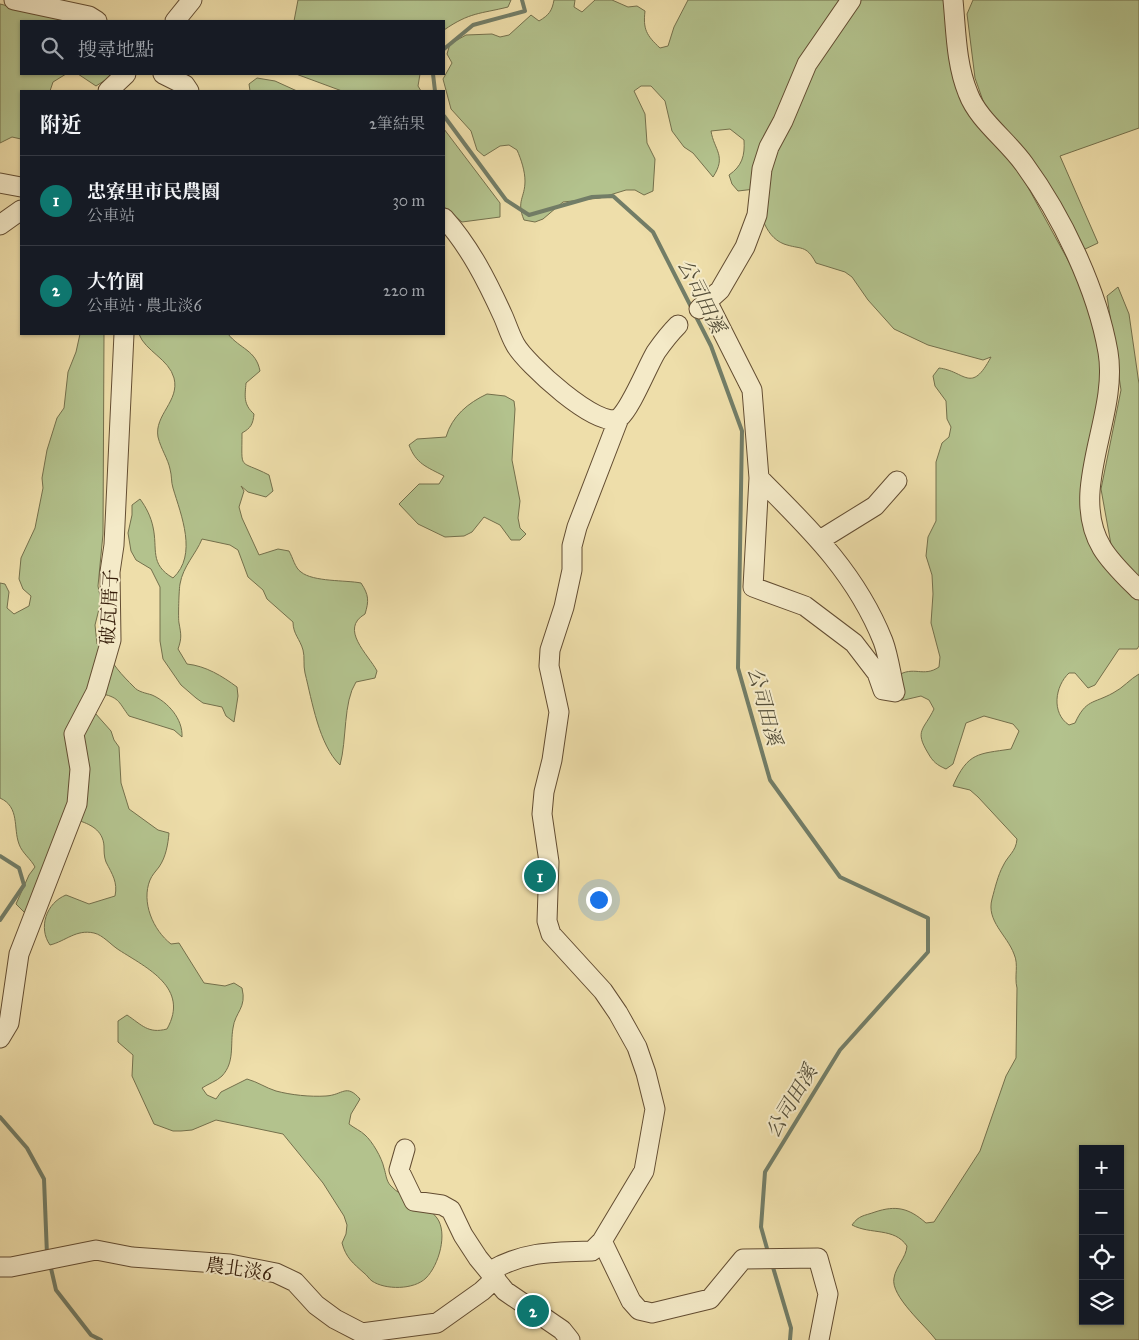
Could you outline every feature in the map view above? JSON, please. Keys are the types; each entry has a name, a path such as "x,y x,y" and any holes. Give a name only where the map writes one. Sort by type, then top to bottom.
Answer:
{"street":[{"path":"14,0 81,14 95,20"},
{"path":"176,20 192,0"},
{"path":"759,478 820,540 861,594 884,642 895,692 883,690 877,673 854,643 805,606 753,587 759,478 752,390 702,305 720,290 745,247 757,215 762,169 769,147 784,122 807,64 851,0"},
{"path":"953,0 960,66 968,94 987,121 1024,164 1056,217 1091,285 1108,352 1110,381 1107,410 1091,478 1088,502 1092,524 1102,547 1139,590"},
{"path":"109,90 125,75"},
{"path":"165,75 185,85 188,90"},
{"path":"0,184 20,187"},
{"path":"0,225 20,211"},
{"path":"445,219 478,265 515,345 528,362 591,414 610,421 619,418"},
{"path":"678,325 656,352 634,396 619,418 577,526 572,546 572,570 564,607 550,650 549,666 559,712 552,760 544,792 542,814 549,862 547,921 550,934 603,991 618,1013 637,1047 655,1109 644,1171 602,1241 631,1301 640,1310 652,1313 710,1299 743,1259 818,1258 828,1294 819,1340"},
{"name":"破瓦厝子","path":"0,1038 9,1023 19,954 77,804 80,769 74,734 96,692 111,640 110,572 114,545 124,335"},
{"path":"820,540 875,506 897,481"},
{"path":"405,1149 399,1170 414,1201 442,1205 451,1210 463,1235 478,1258 505,1291 562,1330 570,1340"},
{"name":"農北淡6","path":"0,1267 96,1250 132,1257 230,1264 276,1272 295,1282 316,1305 335,1319 362,1333 437,1323 482,1291 501,1265 555,1250 592,1251 602,1241"}],"green space":[{"path":"298,0 511,0 508,7 468,17 445,29 445,20 294,20"},
{"path":"554,0 575,0 574,7 582,12 595,0 612,0 628,7 637,6 645,11 646,31 660,48 668,46 674,27 688,0 953,0 978,119 1024,180 1086,293 1107,374 1089,494 1107,567 1139,600 1139,646 1137,649 1119,649 1095,685 1088,688 1075,673 1069,673 1064,678 1058,692 1057,707 1063,720 1069,725 1075,723 1087,706 1117,691 1139,674 1139,1340 936,1340 903,1302 894,1285 895,1274 907,1246 896,1236 852,1225 862,1216 896,1208 914,1214 926,1223 934,1222 980,1151 1006,1076 1016,1058 1016,962 1011,947 994,921 991,907 1000,873 1015,847 1017,839 970,790 953,786 958,775 969,761 982,754 1011,749 1019,731 1013,724 984,716 966,723 953,764 946,769 932,759 921,735 934,709 929,700 921,696 894,700 897,676 908,671 928,672 939,667 940,657 931,623 932,575 926,556 928,537 936,521 936,462 942,443 949,437 951,427 947,419 946,401 935,386 933,376 939,368 967,378 973,378 984,369 991,357 983,360 928,345 894,329 868,300 852,277 845,272 816,263 806,250 777,240 771,235 763,221 755,189 738,191 732,184 729,175 742,160 744,140 730,129 711,131 719,158 719,164 713,177 693,153 684,147 672,131 665,101 651,86 641,86 634,91 645,114 647,143 655,159 653,191 644,195 635,190 626,190 600,198 563,202 543,219 535,222 524,220 521,204 525,177 517,150 509,145 500,146 484,156 477,150 471,131 451,109 443,79 452,63 447,54 450,44 466,35 492,34 500,37 509,35 531,15 539,21 548,15"},
{"path":"973,0 1139,0 1139,128 1060,156 1098,243 1083,250 988,115 975,78 967,14"},
{"path":"0,4 65,20 20,20 20,75 64,75 53,82 50,90 20,90 20,139 12,137 0,143"},
{"path":"80,75 113,75 96,86"},
{"path":"299,75 420,75 418,86 420,90 339,90"},
{"path":"257,78 275,81 295,90 250,90 249,84"},
{"path":"445,130 500,203 500,217 462,222 445,208"},
{"path":"1118,287 1129,314 1139,384 1139,583 1112,550 1101,489 1121,390 1107,296"},
{"path":"80,335 104,335 103,534 98,586 101,601 95,625 97,644 105,647 117,669 136,689 158,698 169,707 180,724 182,737 174,730 129,716 116,699 103,694 95,713 111,731 119,747 121,783 129,809 158,830 169,833 163,859 151,878 148,888 148,906 154,923 171,944 179,943 204,983 225,986 234,983 242,988 243,1000 234,1023 229,1065 220,1078 202,1088 207,1095 216,1099 221,1092 247,1079 276,1091 294,1095 326,1096 344,1091 355,1094 360,1099 351,1114 349,1124 368,1138 374,1145 390,1185 401,1194 427,1208 440,1224 442,1240 435,1265 426,1278 414,1285 392,1287 378,1284 371,1280 350,1260 342,1243 347,1225 344,1216 323,1183 283,1134 216,1120 192,1130 181,1131 173,1131 154,1124 132,1076 133,1055 118,1042 118,1021 127,1015 150,1029 167,1029 173,1015 173,1002 169,991 153,972 97,934 88,932 76,934 50,945 46,938 46,917 53,904 59,899 66,895 89,904 115,896 115,882 105,860 103,840 95,829 77,820 28,916 16,904 29,875 35,867 19,844 15,818 11,807 0,798 0,583 5,584 9,592 7,608 14,614 29,606 31,596 23,589 19,579 21,558 35,528 43,488 42,478 47,450 57,418 64,408 68,372 76,352"},
{"path":"140,335 229,335 255,358 260,371 246,383 246,403 254,414 251,425 242,433 242,459 247,465 269,475 273,491 266,497 248,492 241,486 244,491 239,507 259,555 278,549 289,551 297,568 306,575 313,578 361,583 366,591 368,602 365,614 358,620 355,634 362,649 377,671 375,678 356,682 352,690 347,710 340,765 327,746 317,722 305,673 303,650 294,630 293,622 267,599 263,590 248,577 238,550 230,545 202,539 187,566 180,587 179,616 181,636 178,649 187,664 213,672 237,687 238,696 234,722 226,716 222,707 203,703 181,685 163,659 160,641 160,587 151,569 136,560 131,551 128,533 132,505 140,499 148,512 152,523 157,562 165,573 173,578 181,569 186,547 183,522 172,486 169,465 158,437 160,422 173,394 174,378 162,360"},
{"path":"487,394 505,396 514,401 512,460 520,501 518,518 520,528 526,534 520,540 511,540 500,525 484,517 472,532 464,536 445,537 418,524 399,504 419,484 439,484 444,476 419,461 409,445 417,439 446,437 452,423 462,411"}],"waterway":[{"name":"公司田溪","path":"445,48 473,25 525,11 522,0"},
{"name":"公司田溪","path":"433,75 435,90"},
{"name":"公司田溪","path":"445,117 506,200 529,215 592,197 613,196 653,232 711,346 742,431 738,668 770,780 840,877 928,918 928,952 840,1050 765,1172 761,1227 768,1252"},
{"name":"公司田溪","path":"0,856 19,868 24,885 0,920"},
{"path":"0,1117 27,1148 44,1179 47,1255"},
{"path":"50,1264 56,1290 91,1335 101,1340"},
{"name":"公司田溪","path":"772,1264 791,1328 790,1340"}],"place":[{"name":"忠寮里市民農園","path":"540,876"},
{"name":"大竹圍","path":"533,1311"}]}
